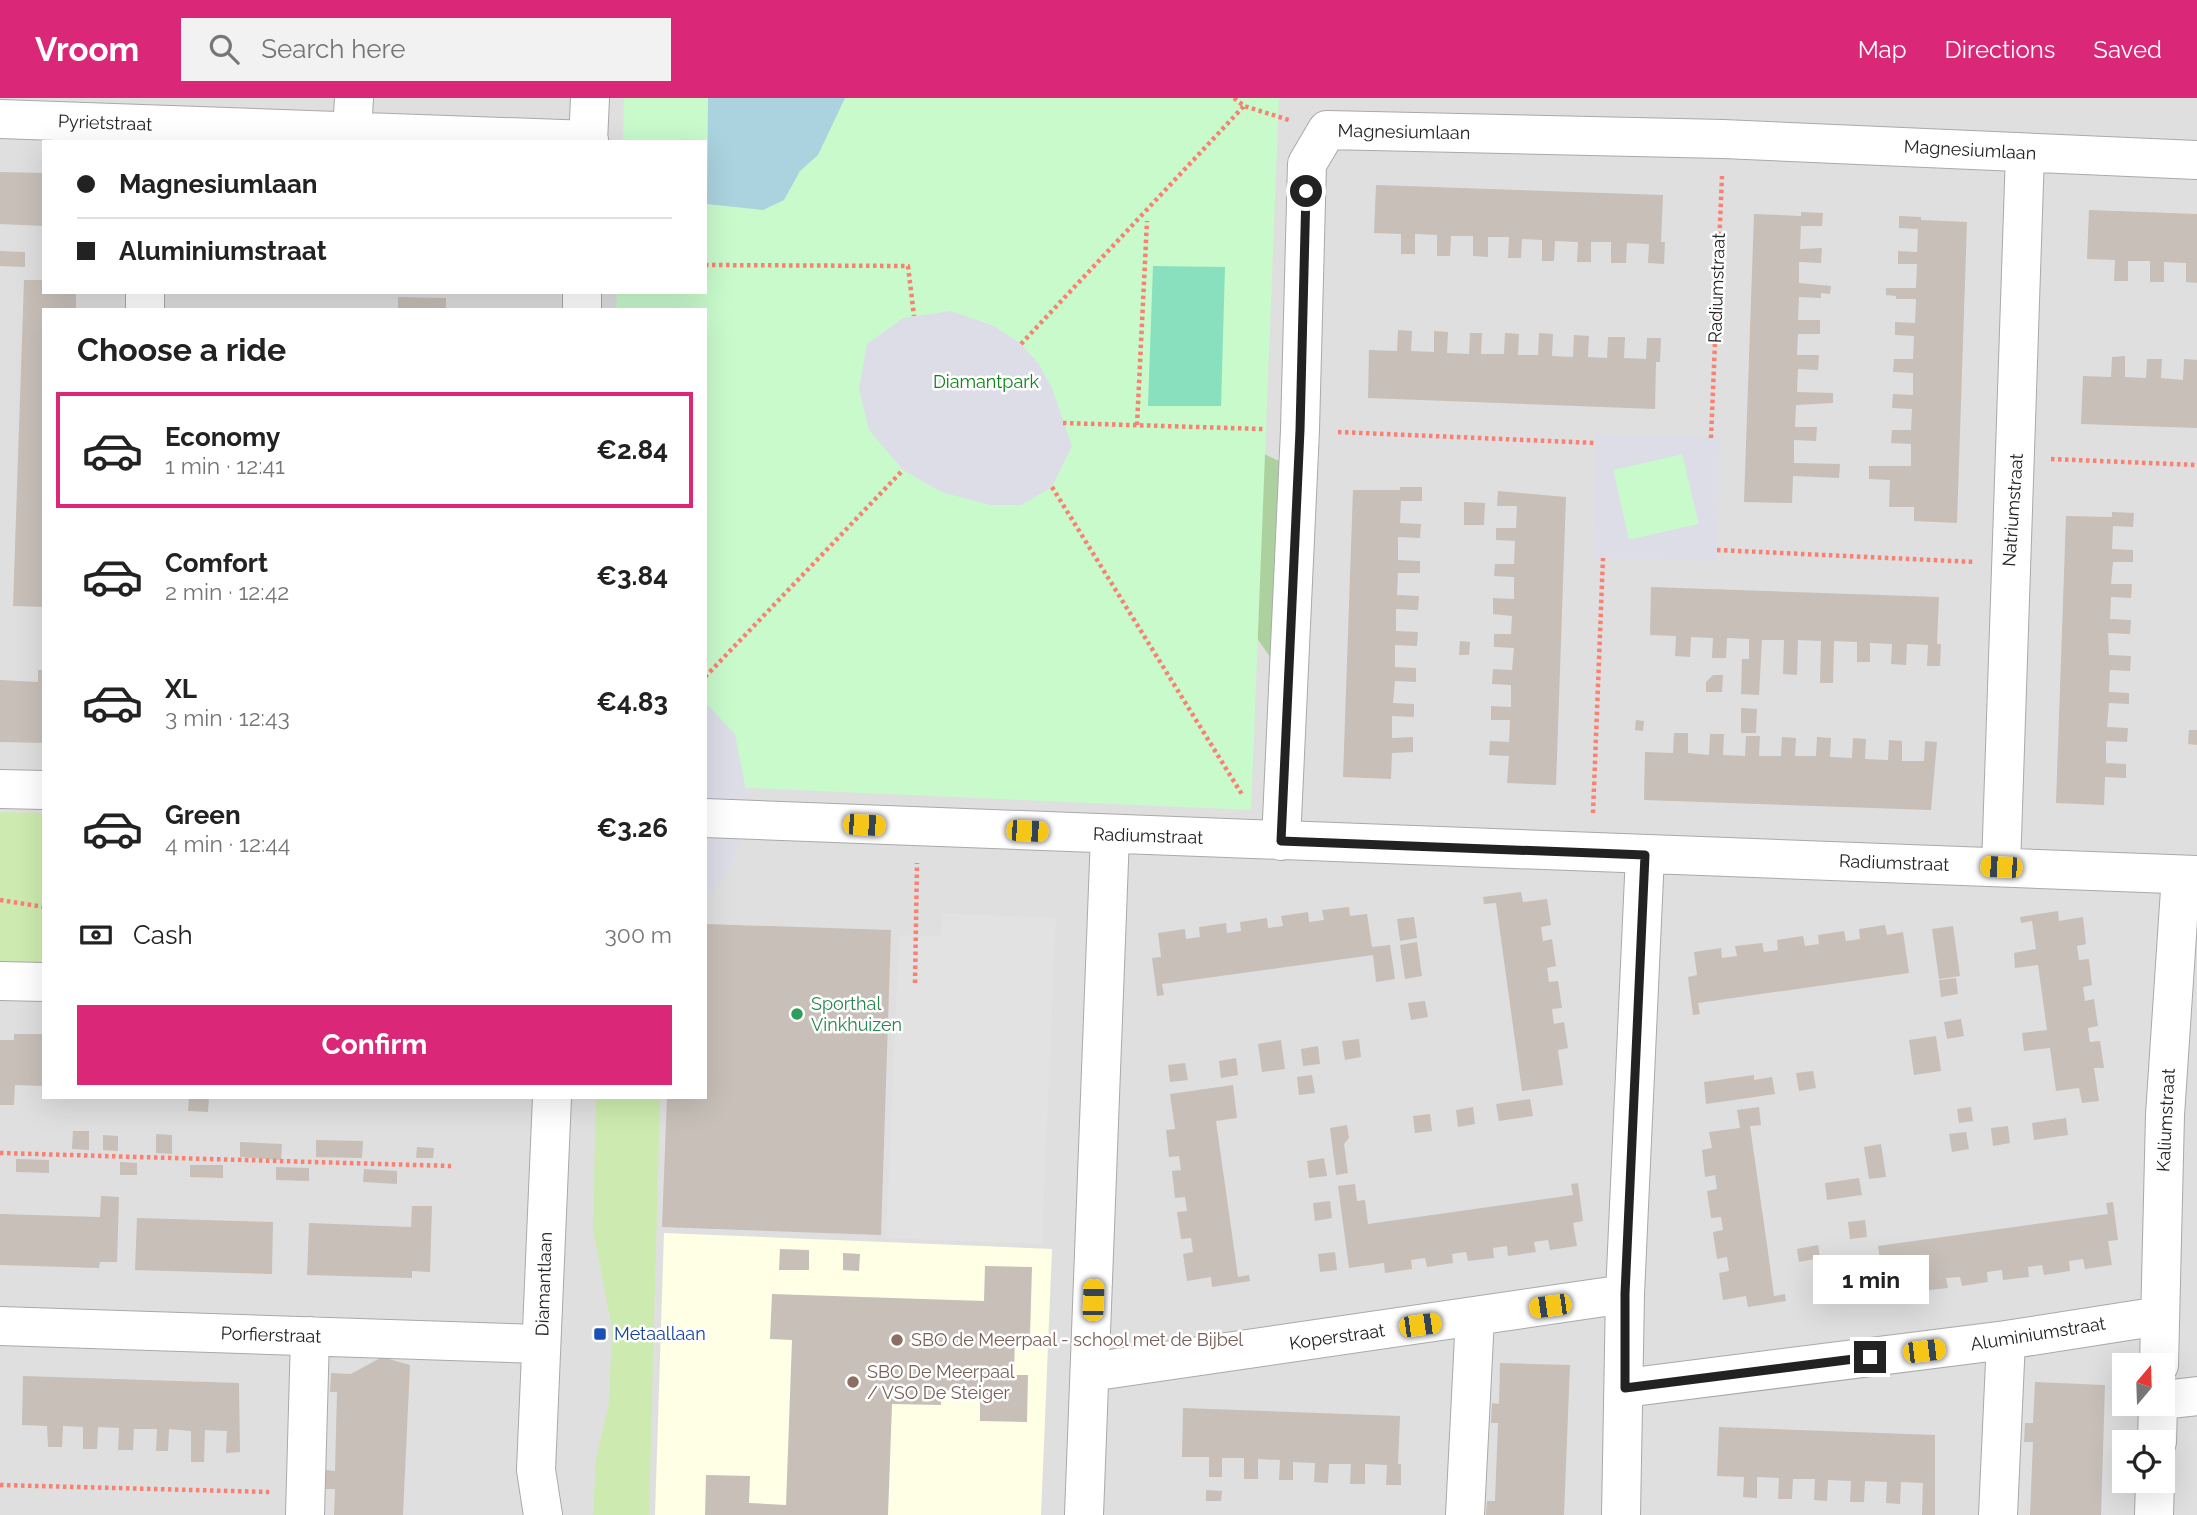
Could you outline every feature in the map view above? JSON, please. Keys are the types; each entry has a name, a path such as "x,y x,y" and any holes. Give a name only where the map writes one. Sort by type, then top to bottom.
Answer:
{"street":[{"path":"589,140 590,98"},
{"name":"Pyrietstraat","path":"0,119 150,133 353,115 580,140"},
{"name":"Magnesiumlaan","path":"1281,841 1300,430 1307,164 1327,130 1723,139 2197,160"},
{"name":"Natriumstraat","path":"2001,867 2009,564 2017,458 2025,153"},
{"path":"0,789 42,790"},
{"name":"Radiumstraat","path":"707,818 2189,875"},
{"path":"1084,1515 1110,835"},
{"path":"1621,1515 1625,1294 1645,855"},
{"name":"Kaliumstraat","path":"2159,1353 2165,1115 2189,875"},
{"path":"0,981 42,982"},
{"name":"Diamantlaan","path":"543,1515 536,1470 552,1099"},
{"name":"Koperstraat","path":"1090,1372 1625,1294"},
{"name":"Aluminiumstraat","path":"1625,1388 2006,1340 2160,1315"},
{"path":"1465,1515 1475,1317"},
{"name":"Porfierstraat","path":"0,1326 541,1344"},
{"path":"305,1504 310,1336"},
{"path":"1998,1515 2006,1340"},
{"path":"2175,1399 2197,1396"},
{"name":"Diamantlaan","path":"524,1515 536,1470"},
{"path":"2154,1515 2155,1493"}],"path":[{"path":"1234,98 1244,106 1327,130"},
{"path":"1021,344 1244,106"},
{"name":"Radiumstraat","path":"1711,438 1723,139"},
{"path":"1138,425 1147,221"},
{"path":"707,265 908,265 914,316"},
{"path":"1063,423 1596,443"},
{"path":"2017,458 2197,465"},
{"path":"707,675 903,470"},
{"path":"1052,487 1251,810 1281,841"},
{"path":"1717,550 2009,564"},
{"path":"1592,853 1603,558"},
{"path":"915,982 917,827"},
{"path":"0,900 42,907"},
{"path":"0,1153 451,1166"},
{"path":"0,1485 305,1504"}],"shaded area":[{"path":"0,98 2197,98 2197,1515 0,1515"},
{"path":"951,311 994,326 1021,344 1039,364 1052,388 1072,446 1052,487 1021,505 990,505 941,492 903,470 869,430 859,389 867,344 903,318"},
{"path":"1596,434 1720,438 1717,561 1593,558","holes":["1682,454 1699,524 1629,540 1613,470"]},
{"path":"707,704 735,734 748,801 707,800"},
{"path":"707,837 739,838 738,852 726,876 707,897"},
{"path":"943,913 1056,918 1042,1244 886,1238 899,935 941,936"},
{"name":"SBO De Meerpaal / VSO De Steiger","path":"664,1233 1052,1249 1041,1515 655,1515"}],"green space":[{"name":"Diamantpark","path":"624,98 1279,98 1251,810 707,786 707,308 616,308 617,294 707,294 707,140 623,140"},
{"path":"1153,266 1225,267 1221,406 1148,406"},
{"path":"1223,434 1279,461 1270,657 1206,564"},
{"path":"1683,454 1699,524 1629,540 1613,470"},
{"path":"0,812 42,813 42,964 0,962"},
{"path":"596,1099 660,1099 649,1515 593,1515 596,1460 609,1403 612,1328 593,1230"}],"water":[{"path":"708,98 845,98 818,155 800,171 784,200 763,210 707,204"}],"building":[{"path":"0,172 42,173 42,226 0,224"},
{"path":"1376,185 1663,195 1661,242 1665,242 1664,264 1648,263 1649,244 1627,243 1626,263 1611,263 1611,242 1591,242 1591,262 1577,262 1578,242 1555,241 1554,261 1542,261 1542,240 1522,239 1521,258 1508,258 1509,237 1488,237 1488,257 1473,256 1473,236 1451,236 1450,256 1437,256 1437,235 1415,234 1415,254 1401,254 1401,234 1374,233"},
{"path":"2089,210 2197,214 2197,283 2186,282 2186,263 2164,262 2164,282 2150,282 2150,261 2128,261 2128,281 2114,281 2115,260 2087,259"},
{"path":"1801,212 1823,213 1822,226 1801,226 1800,249 1822,248 1821,263 1799,262 1799,283 1831,286 1830,294 1821,293 1821,298 1799,297 1798,320 1820,320 1820,334 1798,334 1797,355 1819,355 1818,370 1798,369 1797,392 1833,393 1833,403 1796,405 1795,427 1817,427 1816,441 1794,440 1794,463 1840,464 1839,478 1793,476 1792,503 1744,502 1754,214 1801,216"},
{"path":"1899,216 1967,222 1957,523 1914,521 1914,507 1889,507 1890,480 1869,479 1869,466 1911,466 1911,444 1891,443 1892,430 1911,430 1912,409 1892,408 1893,394 1913,395 1913,373 1893,372 1894,359 1913,359 1914,336 1895,335 1895,322 1915,323 1916,299 1896,299 1896,296 1886,295 1886,288 1916,288 1917,264 1898,264 1898,251 1917,252 1918,229 1899,228"},
{"path":"0,251 25,252 25,267 0,266"},
{"path":"24,280 42,280 42,294 76,294 76,308 42,308 42,607 13,606"},
{"path":"398,297 446,298 446,308 398,308"},
{"path":"1398,330 1412,331 1411,351 1434,352 1434,331 1448,332 1447,353 1469,354 1470,333 1482,333 1481,354 1504,354 1505,333 1519,334 1518,355 1538,355 1539,333 1553,334 1552,356 1573,357 1574,335 1589,336 1588,357 1607,358 1608,337 1625,337 1624,358 1646,359 1647,338 1661,338 1660,362 1656,362 1655,409 1368,398 1369,350 1397,351"},
{"path":"2125,356 2125,377 2146,378 2147,359 2162,359 2161,378 2183,380 2184,359 2197,360 2197,428 2081,424 2083,376 2111,377 2112,357"},
{"path":"1400,487 1422,487 1422,501 1401,501 1400,523 1421,524 1420,538 1398,537 1398,560 1420,561 1420,573 1398,573 1397,595 1419,596 1418,610 1396,609 1396,631 1418,632 1417,646 1395,645 1395,667 1416,668 1416,682 1395,681 1393,703 1414,704 1414,717 1392,716 1392,738 1413,737 1413,752 1392,753 1391,779 1343,777 1353,490 1400,490"},
{"path":"1498,491 1566,497 1556,785 1507,783 1509,756 1489,755 1490,741 1509,742 1510,720 1491,720 1491,706 1511,707 1511,685 1492,684 1493,669 1512,670 1514,648 1494,647 1494,634 1511,634 1512,616 1493,614 1493,598 1514,599 1514,577 1494,576 1495,564 1514,564 1515,541 1496,540 1496,528 1516,528 1517,506 1497,506"},
{"path":"1464,502 1485,503 1484,525 1464,525"},
{"path":"2112,512 2134,513 2133,527 2113,526 2112,549 2133,550 2133,562 2113,562 2111,584 2132,584 2131,598 2111,597 2110,619 2131,620 2130,634 2108,633 2109,655 2131,656 2130,671 2110,670 2109,692 2129,693 2129,704 2109,703 2107,727 2128,728 2127,742 2106,741 2106,763 2126,764 2126,778 2105,777 2104,805 2056,803 2066,516 2112,517"},
{"path":"1651,587 1939,597 1937,644 1941,644 1940,666 1927,666 1928,645 1907,644 1906,665 1891,664 1892,644 1870,643 1870,662 1857,662 1857,642 1834,641 1833,683 1820,683 1821,641 1798,640 1797,675 1783,674 1784,640 1762,640 1759,695 1741,694 1742,659 1749,659 1749,639 1727,638 1726,658 1712,658 1713,638 1691,637 1690,657 1675,656 1676,636 1650,635"},
{"path":"1460,641 1470,642 1469,655 1459,655"},
{"path":"38,670 42,670 42,743 0,742 0,680 38,682"},
{"path":"1713,675 1723,675 1722,692 1706,692 1706,682"},
{"path":"1741,708 1757,709 1756,733 1741,733"},
{"path":"1636,720 1644,721 1643,731 1635,730"},
{"path":"2189,730 2197,730 2197,745 2188,744"},
{"path":"1674,733 1688,733 1688,753 1709,755 1710,734 1724,734 1723,755 1745,756 1746,736 1760,736 1759,756 1781,756 1782,737 1796,738 1795,756 1816,756 1817,737 1831,738 1830,757 1852,758 1853,738 1866,739 1865,759 1888,760 1889,740 1902,741 1902,761 1924,761 1925,741 1937,742 1931,810 1644,800 1645,752 1673,753"},
{"path":"1521,892 1523,902 1547,899 1551,925 1541,927 1543,941 1552,939 1556,966 1547,968 1549,982 1558,981 1562,1008 1552,1009 1554,1024 1564,1022 1568,1048 1558,1050 1563,1085 1522,1091 1496,903 1484,904 1483,897"},
{"path":"1349,907 1350,916 1367,914 1372,947 1390,945 1395,979 1376,982 1373,955 1162,984 1164,995 1157,996 1152,958 1161,957 1158,933 1185,929 1186,939 1200,937 1199,927 1226,923 1227,933 1241,931 1240,922 1267,918 1268,928 1283,926 1281,916 1308,912 1309,922 1324,920 1322,910"},
{"path":"2058,911 2059,921 2083,917 2086,944 2077,946 2079,960 2089,959 2092,985 2083,987 2085,1001 2094,999 2098,1026 2088,1028 2090,1042 2100,1041 2104,1068 2094,1068 2099,1101 2082,1103 2079,1088 2056,1091 2050,1048 2024,1051 2022,1033 2047,1030 2038,965 2015,968 2014,953 2036,949 2032,921 2021,923 2020,917"},
{"path":"1414,917 1417,938 1400,941 1397,919"},
{"name":"Sporthal Vinkhuizen","path":"707,924 891,930 881,1235 662,1227 667,1099 707,1099"},
{"path":"1885,925 1887,935 1903,932 1909,973 1698,1003 1700,1014 1693,1015 1688,977 1697,975 1694,952 1721,948 1722,958 1737,956 1735,946 1762,943 1764,952 1778,950 1777,940 1803,936 1805,946 1819,944 1818,935 1844,931 1846,941 1860,939 1859,929"},
{"path":"1953,926 1960,976 1939,979 1932,929"},
{"path":"1417,942 1422,976 1405,979 1400,945"},
{"path":"1956,978 1958,994 1941,997 1939,980"},
{"path":"1425,1001 1428,1017 1411,1020 1408,1003"},
{"path":"1961,1019 1964,1036 1947,1039 1944,1022"},
{"path":"14,1034 42,1034 42,1086 15,1085 14,1105 0,1105 0,1040 14,1040"},
{"path":"1936,1036 1941,1071 1914,1075 1909,1040"},
{"path":"1359,1039 1361,1057 1345,1060 1342,1041"},
{"path":"1281,1040 1285,1069 1262,1072 1258,1044"},
{"path":"1318,1046 1320,1064 1303,1066 1301,1049"},
{"path":"1236,1058 1238,1075 1221,1078 1219,1061"},
{"path":"1185,1063 1188,1080 1170,1082 1168,1065"},
{"path":"1813,1071 1816,1088 1799,1091 1796,1073"},
{"path":"1312,1075 1315,1093 1299,1095 1297,1077"},
{"path":"1754,1075 1754,1080 1772,1077 1775,1094 1706,1104 1704,1082"},
{"path":"1233,1085 1237,1118 1216,1121 1238,1277 1249,1275 1250,1281 1212,1287 1211,1277 1187,1281 1183,1254 1193,1252 1191,1238 1181,1239 1177,1212 1187,1211 1185,1197 1175,1198 1172,1171 1181,1170 1179,1156 1169,1157 1166,1130 1175,1129 1170,1094"},
{"path":"189,1099 209,1099 208,1112 188,1111"},
{"path":"1530,1099 1533,1116 1499,1121 1496,1104"},
{"path":"1473,1107 1475,1124 1458,1127 1456,1110"},
{"path":"1759,1107 1761,1125 1750,1126 1774,1296 1785,1294 1786,1301 1748,1307 1746,1296 1723,1300 1719,1273 1729,1271 1727,1257 1717,1259 1713,1232 1723,1230 1721,1217 1711,1218 1707,1191 1717,1189 1715,1175 1705,1177 1702,1150 1712,1148 1709,1132 1740,1128 1737,1110"},
{"path":"1971,1107 1973,1121 1959,1123 1957,1109"},
{"path":"1430,1114 1432,1131 1415,1133 1413,1116"},
{"path":"2066,1118 2068,1135 2034,1140 2032,1123"},
{"path":"1347,1125 1349,1138 1344,1144 1348,1173 1336,1175 1330,1128"},
{"path":"2008,1126 2010,1143 1993,1146 1991,1128"},
{"path":"73,1131 89,1131 89,1150 72,1149"},
{"path":"1966,1132 1969,1149 1952,1152 1949,1134"},
{"path":"156,1134 172,1135 172,1154 156,1153"},
{"path":"103,1135 118,1136 118,1151 103,1150"},
{"path":"316,1140 363,1141 362,1158 316,1157"},
{"path":"240,1142 282,1144 281,1160 240,1157"},
{"path":"1881,1144 1886,1177 1869,1179 1864,1147"},
{"path":"417,1147 434,1148 433,1158 416,1158"},
{"path":"1324,1158 1327,1176 1309,1178 1307,1161"},
{"path":"16,1159 49,1160 49,1173 16,1172"},
{"path":"120,1162 137,1163 137,1175 120,1175"},
{"path":"190,1165 223,1165 223,1178 190,1177"},
{"path":"276,1167 309,1168 309,1181 276,1180"},
{"path":"364,1169 397,1171 397,1184 363,1182"},
{"path":"1859,1178 1862,1195 1827,1200 1825,1183"},
{"path":"1578,1183 1583,1221 1573,1223 1577,1246 1550,1250 1548,1240 1534,1242 1536,1252 1508,1256 1507,1246 1493,1248 1494,1258 1468,1261 1466,1252 1452,1254 1453,1263 1427,1267 1425,1258 1411,1260 1412,1269 1385,1273 1384,1263 1349,1268 1338,1186 1355,1184 1357,1201 1365,1200 1368,1224 1573,1195 1571,1184"},
{"path":"101,1196 119,1197 117,1262 100,1262 99,1268 0,1265 0,1214 100,1217"},
{"path":"1330,1201 1332,1218 1315,1221 1313,1203"},
{"path":"2113,1202 2118,1240 2108,1241 2112,1265 2085,1269 2083,1259 2069,1261 2070,1271 2044,1275 2042,1265 2028,1267 2029,1277 2003,1280 2002,1270 1987,1272 1988,1282 1962,1286 1960,1277 1946,1278 1948,1288 1921,1291 1919,1282 1884,1287 1878,1246 2108,1214 2106,1203"},
{"path":"412,1206 432,1206 430,1272 412,1271 412,1278 307,1275 309,1223 411,1227"},
{"path":"137,1218 273,1222 272,1274 135,1270"},
{"path":"1865,1220 1867,1237 1850,1239 1848,1222"},
{"path":"1818,1245 1820,1258 1799,1262 1797,1249"},
{"path":"780,1249 809,1250 809,1270 779,1270"},
{"path":"1335,1252 1337,1270 1320,1272 1318,1254"},
{"path":"843,1253 860,1254 859,1271 843,1270"},
{"path":"985,1266 1032,1267 1030,1335 1015,1335 1014,1375 1028,1375 1027,1422 980,1421 980,1391 941,1390 941,1405 892,1404 888,1515 705,1515 706,1475 750,1476 749,1503 786,1505 792,1340 770,1339 772,1294 984,1301"},
{"path":"1870,1270 1872,1289 1855,1291 1853,1273"},
{"path":"382,1357 410,1365 403,1515 334,1515 335,1489 326,1489 326,1470 335,1471 337,1392 330,1392 331,1373 351,1374"},
{"path":"1500,1363 1570,1365 1564,1515 1486,1515 1487,1501 1495,1501 1498,1423 1491,1423 1492,1403 1499,1404"},
{"path":"23,1376 239,1383 240,1452 226,1453 227,1431 205,1430 204,1462 191,1462 191,1431 169,1429 168,1451 156,1451 157,1429 134,1429 133,1450 118,1450 119,1428 98,1427 97,1449 83,1449 83,1427 63,1426 62,1447 48,1447 47,1426 22,1425"},
{"path":"2035,1382 2105,1385 2101,1515 2030,1515 2033,1442 2024,1442 2025,1423 2033,1423"},
{"path":"1183,1408 1400,1416 1398,1464 1401,1464 1401,1485 1386,1485 1387,1465 1365,1464 1365,1484 1350,1484 1351,1464 1329,1464 1328,1483 1314,1482 1315,1463 1293,1462 1293,1480 1279,1480 1280,1460 1258,1459 1258,1479 1244,1479 1244,1458 1222,1458 1222,1477 1209,1477 1209,1457 1182,1457"},
{"path":"1719,1427 1935,1435 1935,1515 1922,1515 1923,1483 1901,1482 1900,1504 1886,1503 1887,1482 1865,1481 1864,1502 1850,1502 1851,1481 1828,1480 1827,1501 1814,1500 1815,1479 1793,1479 1792,1499 1778,1499 1779,1478 1757,1477 1757,1498 1743,1497 1744,1477 1717,1476"},
{"path":"1206,1490 1222,1491 1221,1501 1206,1501"}],"place":[{"name":"Sporthal Vinkhuizen","path":"797,1014"},
{"name":"Metaallaan","path":"600,1334"},
{"name":"SBO de Meerpaal - school met de Bijbel","path":"897,1340"},
{"name":"SBO De Meerpaal / VSO De Steiger","path":"853,1382"}],"route":[{"path":"1306,191 1300,430 1281,841 1645,855 1625,1294 1625,1388 1870,1357"}]}
